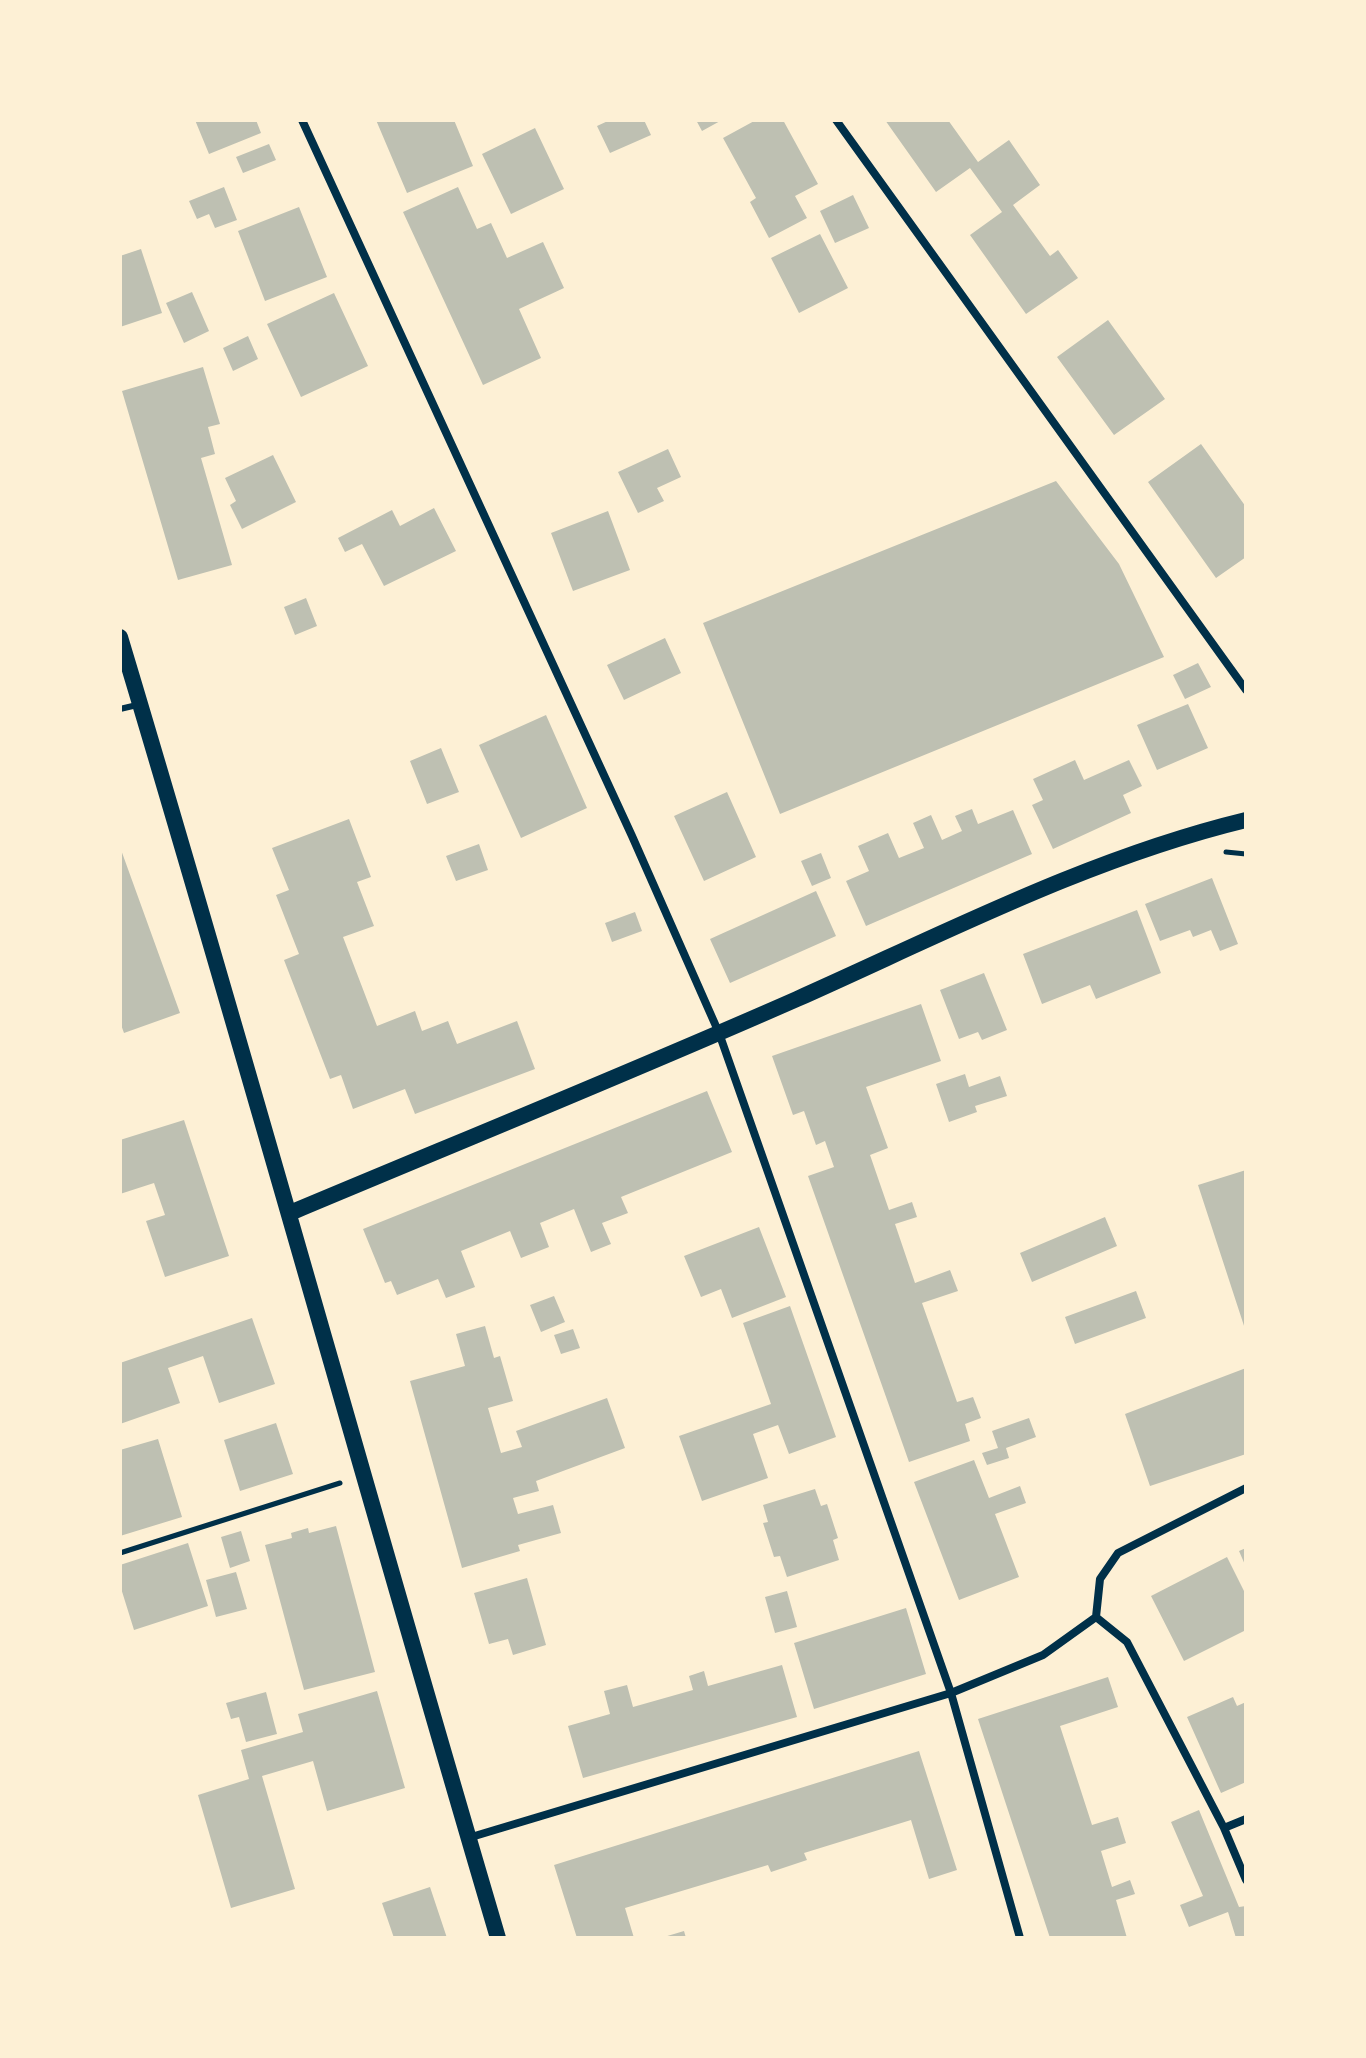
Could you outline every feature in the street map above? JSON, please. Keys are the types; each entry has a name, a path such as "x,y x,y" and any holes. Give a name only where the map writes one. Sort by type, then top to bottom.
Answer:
{"main road":[{"path":"120,637 290,1213 362,1476 498,1938"},
{"path":"290,1213 719,1033 1087,871 1173,840 1246,820"}],"street":[{"path":"302,120 644,863 719,1033 951,1693 1020,1938"},
{"path":"836,120 1246,690"},
{"path":"468,1838 951,1693 1043,1655 1096,1617 1100,1579 1118,1553 1246,1488"},
{"path":"1096,1617 1127,1642 1224,1828 1246,1880"},
{"path":"1224,1828 1246,1819"}],"lane":[{"path":"120,709 140,704"}],"path":[{"path":"120,1553 362,1476"}],"building":[{"path":"195,120 256,120 261,133 209,154"},
{"path":"376,120 454,120 473,166 407,193"},
{"path":"610,120 644,120 651,135 610,153 597,126"},
{"path":"696,120 722,120 702,131"},
{"path":"756,120 783,120 818,184 795,196 807,218 769,238 750,202 756,198 723,138"},
{"path":"885,120 948,120 978,162 1009,140 1040,185 1013,205 1050,256 1058,250 1078,278 1026,314 970,235 1002,212 970,168 936,192"},
{"path":"535,128 564,189 511,214 482,154"},
{"path":"269,144 276,160 243,173 236,157"},
{"path":"224,187 237,220 215,228 209,214 197,219 189,201"},
{"path":"458,187 477,229 491,223 507,258 543,242 564,288 519,309 541,358 483,385 403,212"},
{"path":"853,195 869,228 835,243 820,211"},
{"path":"299,207 327,277 265,301 238,231"},
{"path":"820,234 848,288 799,313 771,258"},
{"path":"141,249 162,313 120,327 120,256"},
{"path":"192,292 209,331 184,343 166,303"},
{"path":"334,293 368,366 301,397 267,324"},
{"path":"1108,320 1165,399 1114,435 1057,357"},
{"path":"248,336 258,359 233,371 223,348"},
{"path":"203,367 220,424 208,427 215,454 201,458 232,565 178,580 122,391"},
{"path":"1201,444 1246,507 1246,557 1216,578 1148,482"},
{"path":"668,449 681,477 657,488 664,501 638,513 618,472"},
{"path":"273,455 296,502 242,529 230,505 236,501 225,478"},
{"path":"1056,481 1119,564 1164,657 780,814 703,623"},
{"path":"434,508 456,551 384,586 362,544 345,552 338,538 392,510 400,526"},
{"path":"608,511 630,570 573,591 551,533"},
{"path":"306,598 317,626 295,635 284,607"},
{"path":"665,638 681,673 624,700 607,665"},
{"path":"1198,663 1211,687 1185,699 1173,675"},
{"path":"1188,704 1208,748 1157,770 1137,725"},
{"path":"546,715 587,808 521,838 479,745"},
{"path":"441,748 459,792 427,804 410,761"},
{"path":"1075,760 1084,780 1129,760 1142,786 1123,795 1131,813 1053,849 1032,805 1043,800 1033,779"},
{"path":"727,792 756,857 704,881 674,816"},
{"path":"972,809 978,824 1013,810 1032,854 866,926 846,881 869,871 858,846 888,833 899,858 924,848 913,823 931,815 942,840 962,831 955,816"},
{"path":"349,819 371,877 357,882 374,926 343,937 377,1026 415,1011 422,1031 448,1021 457,1044 517,1021 535,1069 415,1114 405,1089 353,1109 341,1075 330,1079 284,960 299,954 276,895 289,890 272,848"},
{"path":"479,844 488,870 456,881 446,856"},
{"path":"120,847 180,1013 124,1033 120,1022"},
{"path":"821,853 831,878 812,886 801,861"},
{"path":"1212,878 1238,944 1220,951 1211,930 1193,937 1190,930 1160,941 1145,904"},
{"path":"816,891 836,936 730,983 710,939"},
{"path":"1137,910 1161,973 1096,999 1090,985 1042,1004 1023,954"},
{"path":"635,912 642,931 612,942 605,923"},
{"path":"984,973 1007,1030 982,1040 978,1032 959,1039 940,990"},
{"path":"921,1004 941,1061 866,1087 888,1148 870,1155 889,1210 912,1202 917,1217 895,1224 915,1283 950,1270 958,1291 922,1303 957,1402 973,1397 981,1418 965,1424 970,1441 909,1462 808,1176 834,1167 825,1141 816,1145 804,1111 793,1115 772,1056"},
{"path":"965,1074 969,1087 1000,1076 1007,1096 975,1106 977,1112 949,1122 936,1084"},
{"path":"707,1091 732,1152 621,1197 628,1213 602,1223 611,1244 591,1252 574,1209 540,1223 549,1247 521,1258 510,1231 461,1251 475,1287 446,1298 438,1279 397,1295 391,1281 385,1283 363,1229"},
{"path":"184,1120 229,1256 165,1277 146,1221 165,1215 154,1183 120,1194 120,1140"},
{"path":"1246,1170 1246,1332 1198,1185"},
{"path":"1105,1217 1117,1246 1032,1282 1020,1253"},
{"path":"759,1227 786,1297 732,1318 721,1289 701,1297 684,1256"},
{"path":"1136,1291 1146,1318 1075,1344 1065,1317"},
{"path":"554,1296 565,1322 541,1332 530,1305"},
{"path":"790,1306 836,1437 789,1454 778,1425 753,1434 768,1478 702,1501 679,1436 771,1404 743,1323"},
{"path":"252,1318 275,1384 219,1403 203,1356 168,1368 180,1403 120,1424 120,1363"},
{"path":"485,1326 494,1358 500,1356 513,1401 488,1408 501,1453 522,1447 516,1431 607,1398 625,1448 536,1481 539,1491 513,1498 518,1514 553,1505 561,1533 518,1545 520,1551 462,1568 410,1381 465,1366 456,1334"},
{"path":"573,1329 580,1348 561,1354 554,1335"},
{"path":"1246,1368 1246,1454 1150,1486 1125,1414"},
{"path":"1029,1418 1036,1437 1006,1448 1009,1458 987,1465 982,1453 998,1448 992,1431"},
{"path":"276,1423 293,1474 240,1491 224,1440"},
{"path":"158,1439 182,1517 120,1536 120,1450"},
{"path":"974,1460 989,1498 1020,1486 1026,1503 995,1514 1019,1577 959,1600 914,1482"},
{"path":"815,1489 821,1506 827,1504 838,1538 833,1540 839,1560 787,1577 780,1556 774,1557 763,1523 768,1522 763,1505"},
{"path":"336,1526 375,1672 304,1690 265,1545 292,1538 291,1533 308,1528 309,1533"},
{"path":"241,1531 250,1561 230,1568 221,1537"},
{"path":"188,1543 208,1606 134,1630 120,1585 120,1565"},
{"path":"1246,1548 1246,1567 1239,1551"},
{"path":"1227,1557 1246,1595 1246,1630 1184,1661 1151,1596"},
{"path":"236,1572 247,1609 216,1617 206,1580"},
{"path":"527,1578 546,1645 513,1655 508,1639 489,1644 474,1593"},
{"path":"787,1591 797,1627 775,1633 765,1597"},
{"path":"906,1608 926,1674 814,1709 794,1643"},
{"path":"782,1665 797,1717 583,1778 568,1726 610,1714 604,1691 627,1685 633,1707 693,1690 689,1676 704,1671 708,1686"},
{"path":"1108,1677 1118,1707 1060,1726 1092,1825 1118,1817 1126,1843 1101,1851 1112,1887 1130,1880 1135,1894 1116,1900 1127,1938 1050,1938 978,1719"},
{"path":"377,1691 405,1788 327,1811 313,1761 262,1776 295,1889 231,1908 198,1795 249,1779 241,1750 303,1732 298,1714"},
{"path":"266,1692 277,1734 246,1742 239,1717 231,1719 226,1703"},
{"path":"1233,1697 1237,1706 1246,1702 1246,1782 1221,1793 1187,1717"},
{"path":"919,1751 957,1870 929,1879 911,1820 804,1853 807,1860 771,1872 768,1865 625,1908 634,1938 577,1938 554,1865"},
{"path":"1199,1810 1239,1907 1246,1906 1246,1938 1236,1938 1228,1912 1189,1927 1180,1905 1203,1896 1171,1822"},
{"path":"430,1887 447,1938 394,1938 382,1903"},
{"path":"684,1931 686,1938 664,1938 664,1937"}]}
